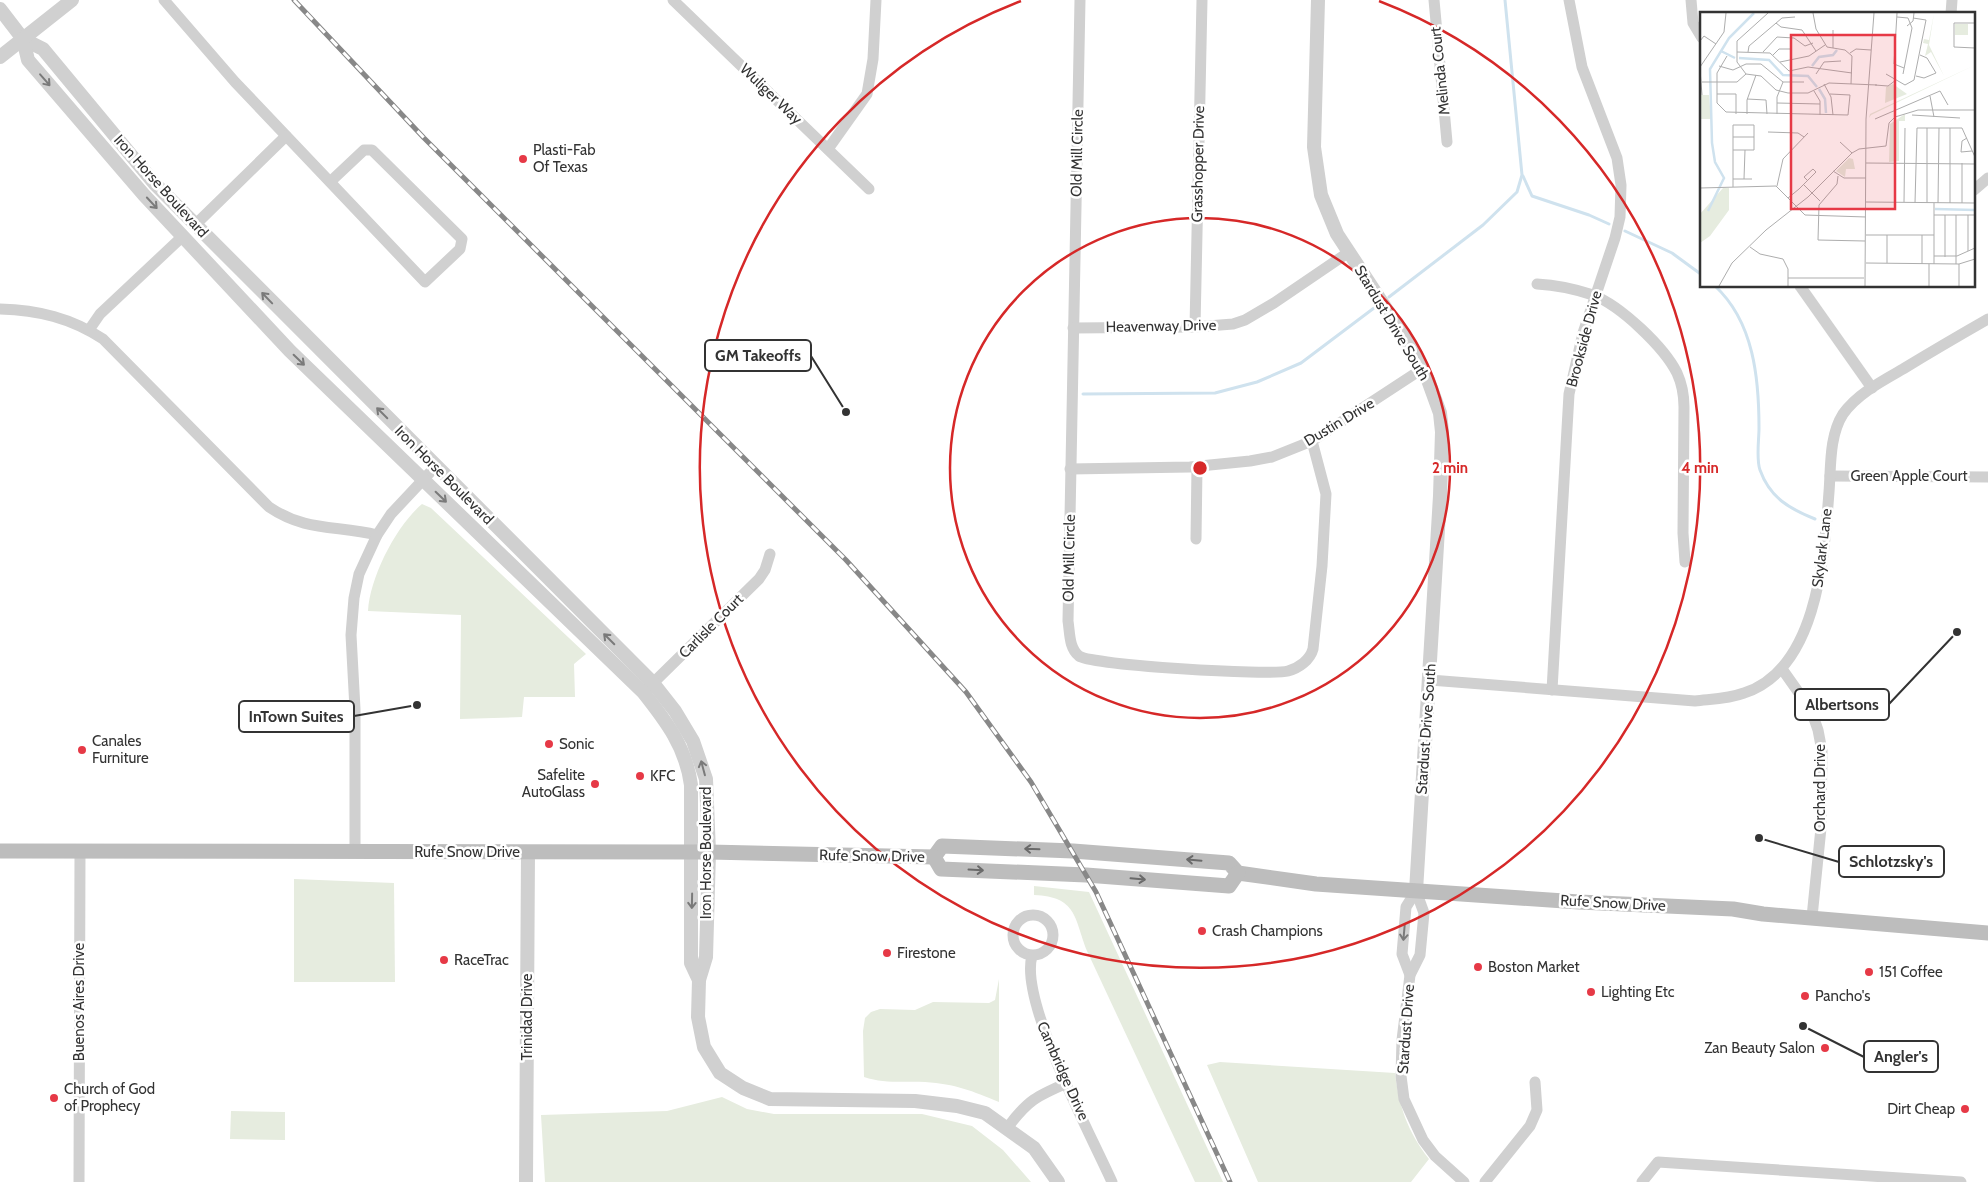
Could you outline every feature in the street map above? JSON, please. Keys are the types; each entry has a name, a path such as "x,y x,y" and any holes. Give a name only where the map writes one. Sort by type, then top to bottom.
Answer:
{"main road":[{"name":"Rufe Snow Drive","path":"934,857 942,846 1073,850 1229,862 1238,873 1316,884 1579,902 1733,909 1988,933"},
{"name":"Rufe Snow Drive","path":"0,851 709,852 934,857"},
{"name":"Rufe Snow Drive","path":"934,857 941,869 1086,875 1229,886 1238,873"}],"street":[{"path":"0,57 72,0"},
{"path":"164,0 235,82 286,136 425,282 460,248 462,239 372,150 364,150 330,182"},
{"name":"Wuliger Way","path":"674,0 869,189"},
{"path":"828,149 867,94 873,59 876,0"},
{"name":"Old Mill Circle","path":"1080,0 1068,621 1072,649 1080,658 1137,665 1263,672 1288,671 1302,664 1312,655 1326,494 1312,441"},
{"name":"Grasshopper Drive","path":"1195,327 1202,0"},
{"name":"Stardust Drive South","path":"1318,0 1314,147 1316,175 1327,213 1422,369 1440,413 1442,432 1430,680 1416,891"},
{"name":"Melinda Court","path":"1434,0 1447,142"},
{"name":"Brookside Drive","path":"1552,690 1569,394 1583,333 1615,238 1620,217 1621,185 1617,158 1582,67 1569,0"},
{"path":"1691,0 1693,23 1700,35"},
{"name":"Iron Horse Boulevard","path":"0,10 23,39 43,49 155,184 436,466 648,688 681,745 689,768 692,852 691,963 699,980"},
{"name":"Iron Horse Boulevard","path":"23,39 28,60 144,195 290,351 424,481 675,711 694,741 706,779 709,852 706,957 699,980 698,1017 704,1047 720,1073 743,1088 770,1099 915,1101 957,1106 985,1113 1008,1127 1034,1148 1058,1182"},
{"path":"89,330 100,314 286,136"},
{"path":"1976,188 1988,178"},
{"name":"Heavenway Drive","path":"1073,328 1195,327 1233,324 1245,320 1349,252"},
{"path":"1537,284 1560,286 1595,296 1621,312 1658,347 1677,373 1683,392 1683,533 1685,562"},
{"path":"1801,288 1872,388"},
{"path":"0,309 47,314 89,330 114,348 269,507 285,518 303,525 352,529 377,535"},
{"name":"Skylark Lane","path":"1430,680 1695,701 1724,698 1745,693 1765,682 1782,669 1798,642 1817,593 1826,534 1835,432 1842,416 1851,405 1872,388 1988,319"},
{"name":"Dustin Drive","path":"1070,469 1197,467 1265,458 1312,441 1422,369"},
{"path":"355,852 355,701 351,616 360,574 377,535 391,514 424,481 436,466"},
{"path":"1196,539 1197,467"},
{"name":"Green Apple Court","path":"1830,476 1988,477"},
{"name":"Carlisle Court","path":"648,688 758,579 765,570 770,554"},
{"name":"Orchard Drive","path":"1782,669 1811,710 1818,730 1822,751 1820,828 1812,917"},
{"name":"Buenos Aires Drive","path":"79,1182 80,851"},
{"name":"Trinidad Drive","path":"526,1182 528,852"},
{"name":"Stardust Drive","path":"1410,975 1402,954 1406,907 1416,891"},
{"name":"Stardust Drive","path":"1416,891 1424,913 1420,955 1410,975 1402,1040 1401,1076 1404,1098 1423,1140 1435,1156 1464,1182"},
{"name":"Cambridge Drive","path":"1032,956 1029,973 1037,1012 1112,1182"},
{"path":"1485,1182 1530,1126 1537,1110 1535,1082"},
{"path":"1008,1127 1022,1108 1032,1099 1067,1083"},
{"path":"1642,1182 1658,1162 1892,1180 1961,1182"}],"shaded area":[{"path":"422,504 431,508 586,654 574,664 575,697 524,697 522,717 460,719 461,615 368,611 374,583 386,553 403,525"},
{"path":"294,879 394,883 395,982 294,982"},
{"path":"1034,886 1089,892 1223,1182 1195,1182 1087,951 1072,911 1059,900 1034,895"},
{"path":"999,979 999,1102 972,1091 946,1084 887,1081 864,1077 863,1031 865,1018 871,1012 880,1009 915,1010 933,1002 989,1003 995,1000"},
{"path":"1220,1062 1395,1073 1399,1097 1406,1119 1415,1139 1429,1159 1411,1182 1258,1182 1207,1065"},
{"path":"722,1097 747,1109 774,1114 922,1114 972,1126 1003,1150 1031,1182 545,1182 541,1115 667,1111"},
{"path":"231,1111 285,1112 285,1140 230,1139"}],"waterway":[{"path":"1389,297 1483,225 1517,192 1522,175 1505,0"},
{"path":"1523,176 1532,196 1589,215 1609,224"},
{"path":"1625,231 1672,253 1700,274"},
{"path":"1717,288 1728,300 1738,316 1752,352 1758,390 1759,466 1764,480 1782,501 1797,511 1815,519"},
{"path":"1083,394 1215,393 1257,382 1301,363 1374,308"}],"railway":[{"path":"294,0 424,138 846,560 966,692 1031,782 1096,892 1230,1182"}],"place":[{"name":"Plasti-Fab Of Texas","path":"523,159"},
{"name":"GM Takeoffs","path":"846,412"},
{"name":"Albertsons","path":"1957,632"},
{"name":"InTown Suites","path":"417,705"},
{"name":"Sonic","path":"549,744"},
{"name":"Canales Furniture","path":"82,750"},
{"name":"KFC","path":"640,776"},
{"name":"Safelite AutoGlass","path":"595,784"},
{"name":"Schlotzsky's","path":"1759,838"},
{"name":"Crash Champions","path":"1202,931"},
{"name":"Firestone","path":"887,953"},
{"name":"RaceTrac","path":"444,960"},
{"name":"Boston Market","path":"1478,967"},
{"name":"151 Coffee","path":"1869,972"},
{"name":"Lighting Etc","path":"1591,992"},
{"name":"Pancho's","path":"1805,996"},
{"name":"Angler's","path":"1803,1026"},
{"name":"Zan Beauty Salon","path":"1825,1048"},
{"name":"Church of God of Prophecy","path":"54,1098"},
{"name":"Dirt Cheap","path":"1965,1109"}]}
